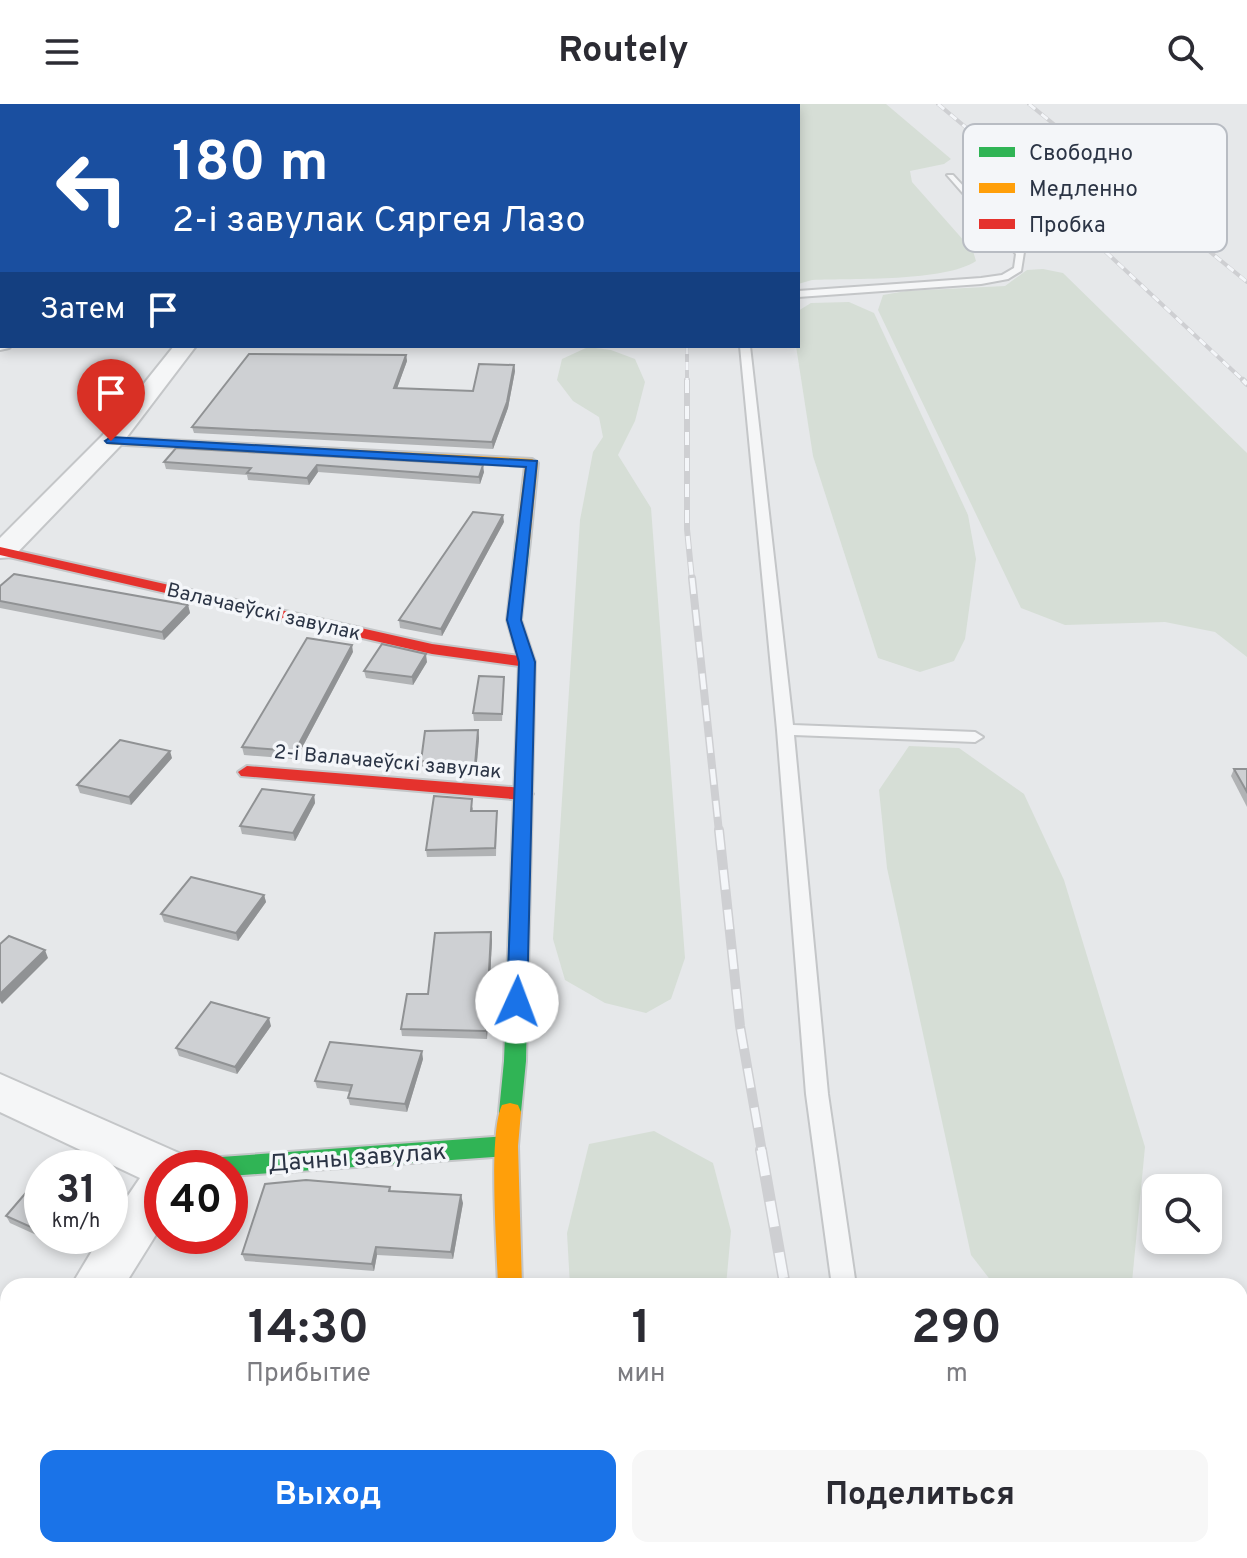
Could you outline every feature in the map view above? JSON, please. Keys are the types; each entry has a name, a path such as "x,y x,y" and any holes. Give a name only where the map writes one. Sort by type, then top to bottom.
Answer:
{"street":[{"name":"Валачаеўскі завулак","path":"1,551 111,441 183,348"},
{"path":"111,441 532,463 514,620 527,662 515,1061 507,1146 510,1278"},
{"name":"Валачаеўскі завулак","path":"1,551 432,649 527,662"},
{"name":"2-і Валачаеўскі завулак","path":"247,772 524,794"},
{"path":"0,1092 144,1158"},
{"name":"Дачны завулак","path":"248,1165 507,1146"},
{"path":"101,1278 144,1212"}],"lane":[{"path":"950,177 963,191"},
{"path":"800,294 1005,277 1018,269 1019,252"},
{"path":"745,348 785,730 817,1094 843,1278"},
{"path":"785,730 975,737"}],"shaded area":[{"path":"800,104 886,104 951,159 944,164 910,171 912,182 963,240 963,252 973,252 976,261 943,273 921,276 812,280 800,283"},
{"path":"1027,270 1063,273 1247,453 1247,657 1215,632 1165,622 1065,625 1021,608 878,310 883,295 1005,286"},
{"path":"849,302 874,313 968,515 976,559 965,639 954,661 920,672 878,658 813,456 796,348 800,348 800,310 811,303"},
{"path":"586,348 611,350 635,359 645,382 635,421 618,455 651,508 685,958 671,999 646,1013 605,1003 565,980 553,939 580,520 593,452 603,437 599,417 573,401 557,380 562,359"},
{"path":"909,746 959,748 1024,794 1064,880 1145,1147 1132,1278 989,1278 971,1255 887,868 879,790"},
{"path":"654,1131 713,1163 731,1231 727,1278 570,1278 567,1233 589,1144"}],"building":[{"path":"249,354 406,355 394,388 473,391 479,364 514,365 507,402 492,442 192,427"},
{"path":"176,448 483,465 479,477 317,465 307,478 247,473 251,468 164,462"},
{"path":"473,512 503,515 441,629 399,620"},
{"path":"14,574 188,605 162,632 0,601 0,586"},
{"path":"307,638 352,645 295,751 242,747"},
{"path":"382,644 426,654 412,677 364,671"},
{"path":"479,676 504,677 502,714 473,713"},
{"path":"478,730 475,765 421,761 425,731"},
{"path":"120,740 170,751 129,797 77,785"},
{"path":"1234,769 1247,769 1247,792"},
{"path":"262,789 314,795 293,833 240,826"},
{"path":"434,796 472,799 471,811 497,811 495,848 426,850"},
{"path":"191,877 264,895 236,933 161,914"},
{"path":"491,932 486,1031 401,1029 407,994 428,994 435,933"},
{"path":"9,936 45,950 0,994 0,944"},
{"path":"211,1002 269,1018 235,1067 176,1048"},
{"path":"330,1042 422,1051 405,1104 348,1098 352,1085 315,1081"},
{"path":"306,1180 390,1187 389,1191 461,1195 451,1252 376,1247 372,1264 242,1254 248,1254 248,1236 265,1184"},
{"path":"24,1195 24,1224 6,1216"}],"railway":[{"path":"938,104 963,125"},
{"path":"1029,104 1053,124"},
{"path":"1106,252 1245,382"},
{"path":"1210,252 1247,282"},
{"path":"687,348 687,529 692,580"},
{"path":"692,578 719,832"},
{"path":"719,830 740,1026 762,1152"},
{"path":"761,1150 784,1278"}],"traffic: fast":[{"path":"510,1112 515,1061 527,662 514,620 523,541"},
{"path":"248,1165 507,1146"}],"traffic: slow":[{"path":"111,441 532,463 523,541"},
{"path":"510,1112 507,1146 510,1278"}],"traffic: jam":[{"path":"0,551 432,649 527,662"},
{"path":"247,772 524,794"}],"route":[{"path":"111,441 532,463 514,620 527,662 517,1002"}]}
